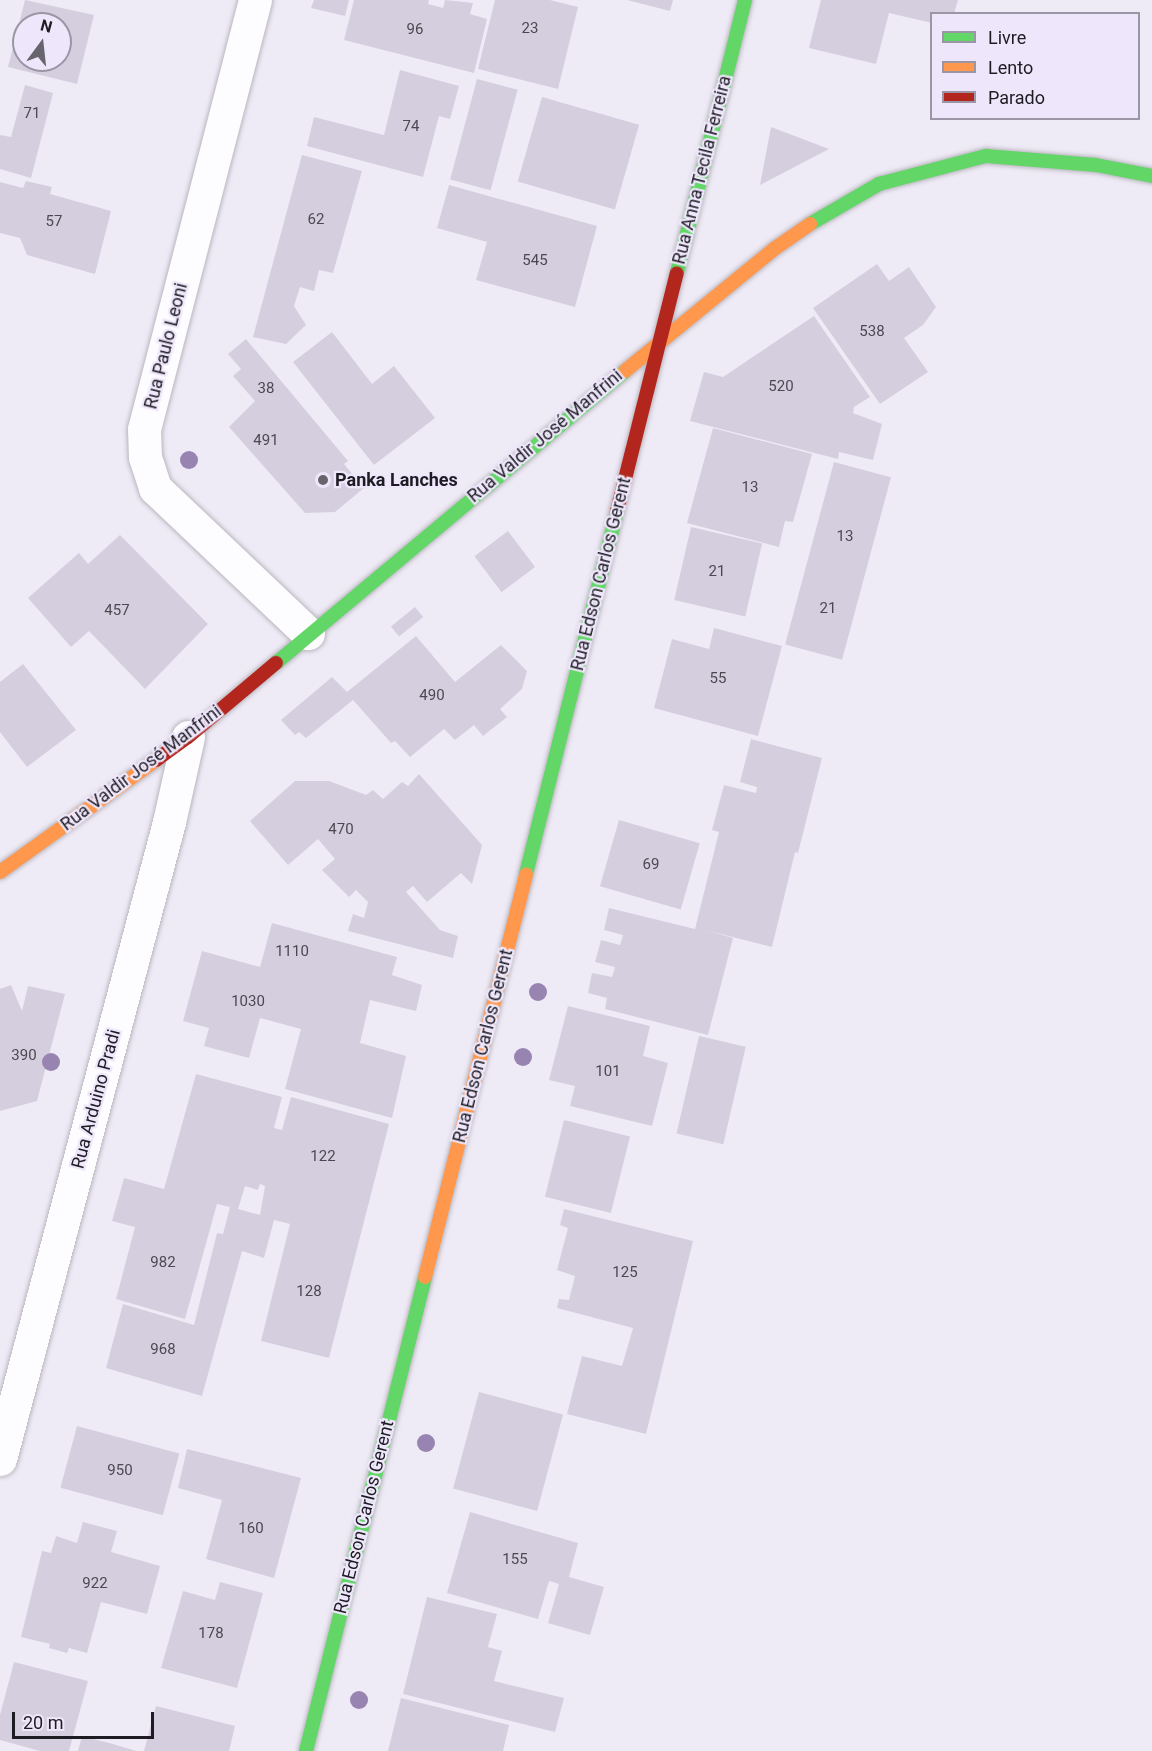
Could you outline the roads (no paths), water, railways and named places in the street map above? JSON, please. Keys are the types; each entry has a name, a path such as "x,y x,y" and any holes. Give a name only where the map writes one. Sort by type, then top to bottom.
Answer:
{"street":[{"name":"Rua Paulo Leoni","path":"255,0 144,429 145,457 155,488 308,633"},
{"name":"Rua Anna Tecila Ferreira","path":"660,341 745,0"},
{"name":"Rua Valdir José Manfrini","path":"0,872 188,737 308,633 660,341 774,249 825,214 879,184 986,156 1096,165 1152,176"},
{"name":"Rua Edson Carlos Gerent","path":"306,1751 660,341"},
{"name":"Rua Arduino Pradi","path":"0,1459 169,822 188,737"}],"place":[{"name":"Panka Lanches","path":"323,480"}]}
